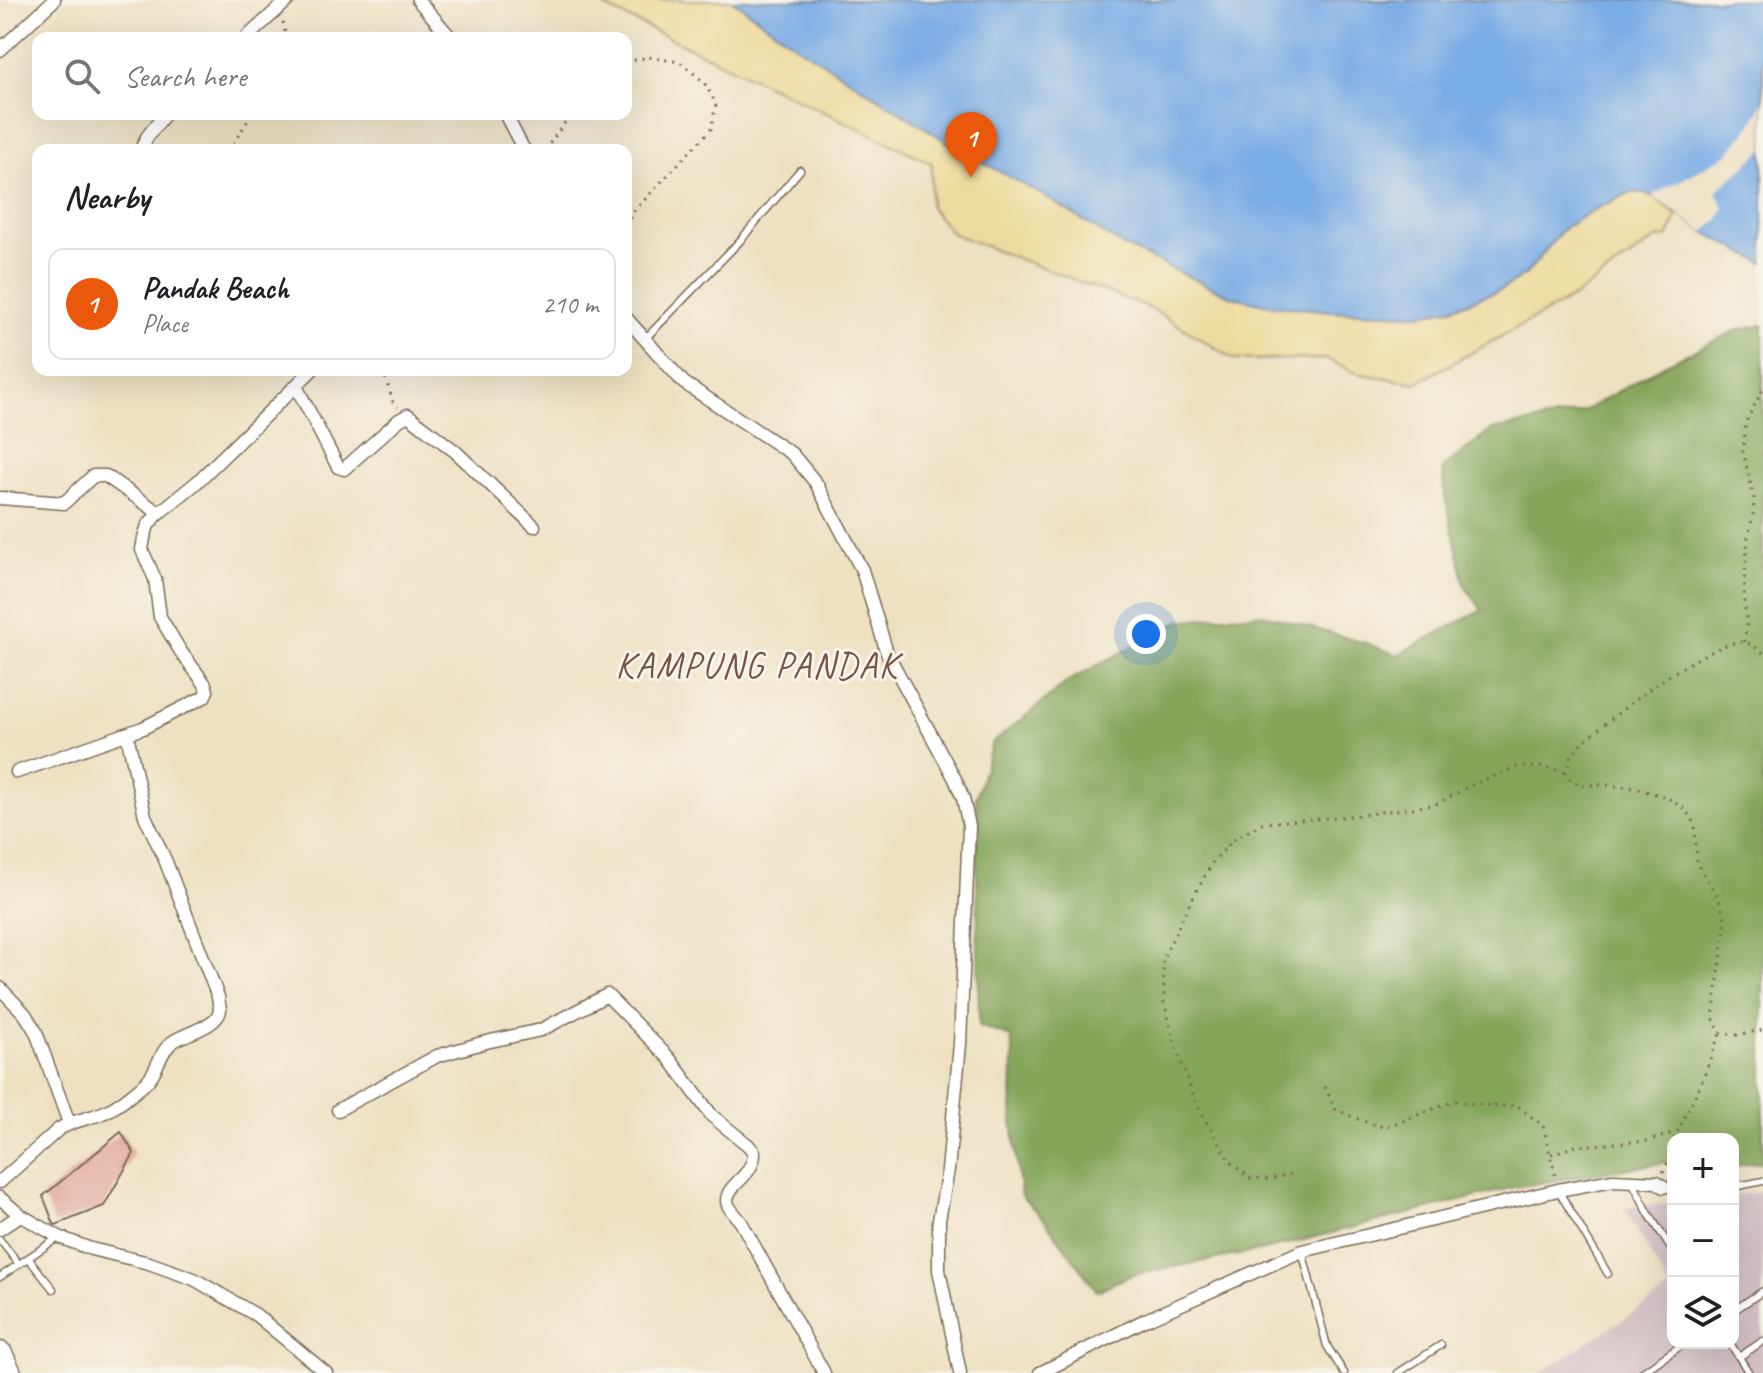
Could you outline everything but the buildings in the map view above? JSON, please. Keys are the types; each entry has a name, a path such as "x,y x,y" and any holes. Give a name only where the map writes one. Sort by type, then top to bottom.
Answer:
{"highway":[{"path":"0,1354 9,1373"}],"street":[{"path":"0,50 54,0"},
{"path":"253,32 288,0"},
{"path":"418,0 446,32"},
{"path":"144,144 160,120"},
{"path":"508,120 521,144"},
{"path":"632,325 684,383 792,454 816,483 862,570 887,653 963,798 969,826 960,1044 948,1170 939,1220 939,1270 960,1373"},
{"path":"17,772 127,734 204,697 207,691 205,684 160,617 155,579 142,550 148,525 306,376"},
{"path":"296,386 338,467 344,469 408,415 456,452 534,526"},
{"path":"0,498 64,503 93,476 98,475 106,476 159,513"},
{"path":"0,1182 59,1129 113,1108 135,1092 155,1072 165,1049 173,1041 210,1023 220,1009 166,862 145,816 127,734"},
{"path":"0,988 25,1014 36,1032 69,1123"},
{"path":"338,1110 437,1056 541,1030 607,995 669,1058 712,1116 754,1152 752,1168 730,1191 727,1199 729,1207 741,1222 824,1373"},
{"path":"1040,1373 1143,1321 1302,1251 1558,1190 1613,1180 1665,1185"},
{"path":"0,1198 20,1215 59,1237 194,1279 256,1315 326,1373"},
{"path":"0,1229 20,1215"}],"lane":[{"path":"645,339 739,242 800,170"},
{"path":"1631,1180 1667,1242"},
{"path":"1739,1186 1763,1181"},
{"path":"1558,1190 1608,1274"},
{"path":"0,1277 59,1237"},
{"path":"0,1240 19,1264"},
{"path":"1302,1251 1327,1346 1344,1373"},
{"path":"28,1258 53,1289"},
{"path":"1739,1307 1763,1291"},
{"path":"1739,1357 1763,1341"},
{"path":"1398,1373 1441,1345"},
{"path":"1641,1373 1676,1349"},
{"path":"1734,1349 1749,1373"}],"path":[{"path":"632,61 648,57 680,62 704,82 716,104 711,129 632,214"},
{"path":"233,144 248,120"},
{"path":"549,144 567,120"},
{"path":"385,376 393,402 408,415"},
{"path":"1744,642 1747,624 1744,601 1747,548 1754,498 1743,451 1746,422 1763,389"},
{"path":"1566,772 1579,745 1684,666 1726,644 1744,642 1763,653"},
{"path":"1291,1174 1270,1179 1250,1178 1230,1162 1196,1103 1164,1002 1163,958 1212,863 1233,840 1262,823 1434,805 1517,767 1544,767 1566,772 1571,781 1583,785 1635,788 1666,797 1685,809 1695,824 1697,864 1718,897 1726,921 1713,1017 1720,1033 1701,1083 1676,1132 1647,1141 1576,1146 1551,1154"},
{"path":"1720,1033 1736,1035 1763,1030"},
{"path":"1325,1087 1335,1109 1383,1127 1454,1101 1518,1106 1543,1126 1558,1190"},
{"path":"1665,1185 1667,1164"}],"shaded area":[{"path":"1763,1191 1763,1373 1540,1373 1667,1291 1667,1349 1739,1349 1739,1195"},
{"path":"1667,1204 1667,1284 1624,1208"}],"green space":[{"path":"1763,325 1763,1162 1739,1165 1739,1133 1667,1133 1667,1162 1515,1187 1263,1250 1131,1275 1097,1291 1044,1219 1021,1196 1012,1120 1011,1037 979,1026 976,798 992,743 1070,680 1180,621 1263,614 1397,655 1482,610 1465,586 1445,496 1442,468 1492,430 1582,412 1664,365 1735,331"}],"sand":[{"path":"590,0 732,0 794,44 952,145 1044,196 1124,246 1230,296 1331,311 1418,314 1449,309 1502,289 1526,274 1564,228 1629,193 1652,196 1677,215 1669,237 1655,239 1574,297 1416,383 1356,373 1327,359 1235,360 1152,309 953,234 930,207 932,163"}],"water":[{"path":"732,0 1763,0 1763,263 1704,232 1652,196 1636,192 1592,211 1564,228 1526,274 1502,289 1449,309 1418,314 1331,311 1269,305 1230,296 1124,246 1044,196 952,145 794,44"}],"pier":[{"path":"1763,102 1763,150 1717,191 1724,208 1718,220 1704,232 1652,196 1727,155 1752,124"}],"place":[{"name":"Pandak Beach","path":"971,178"}],"district":[{"name":"KAMPUNG PANDAK","path":"757,665"}]}
